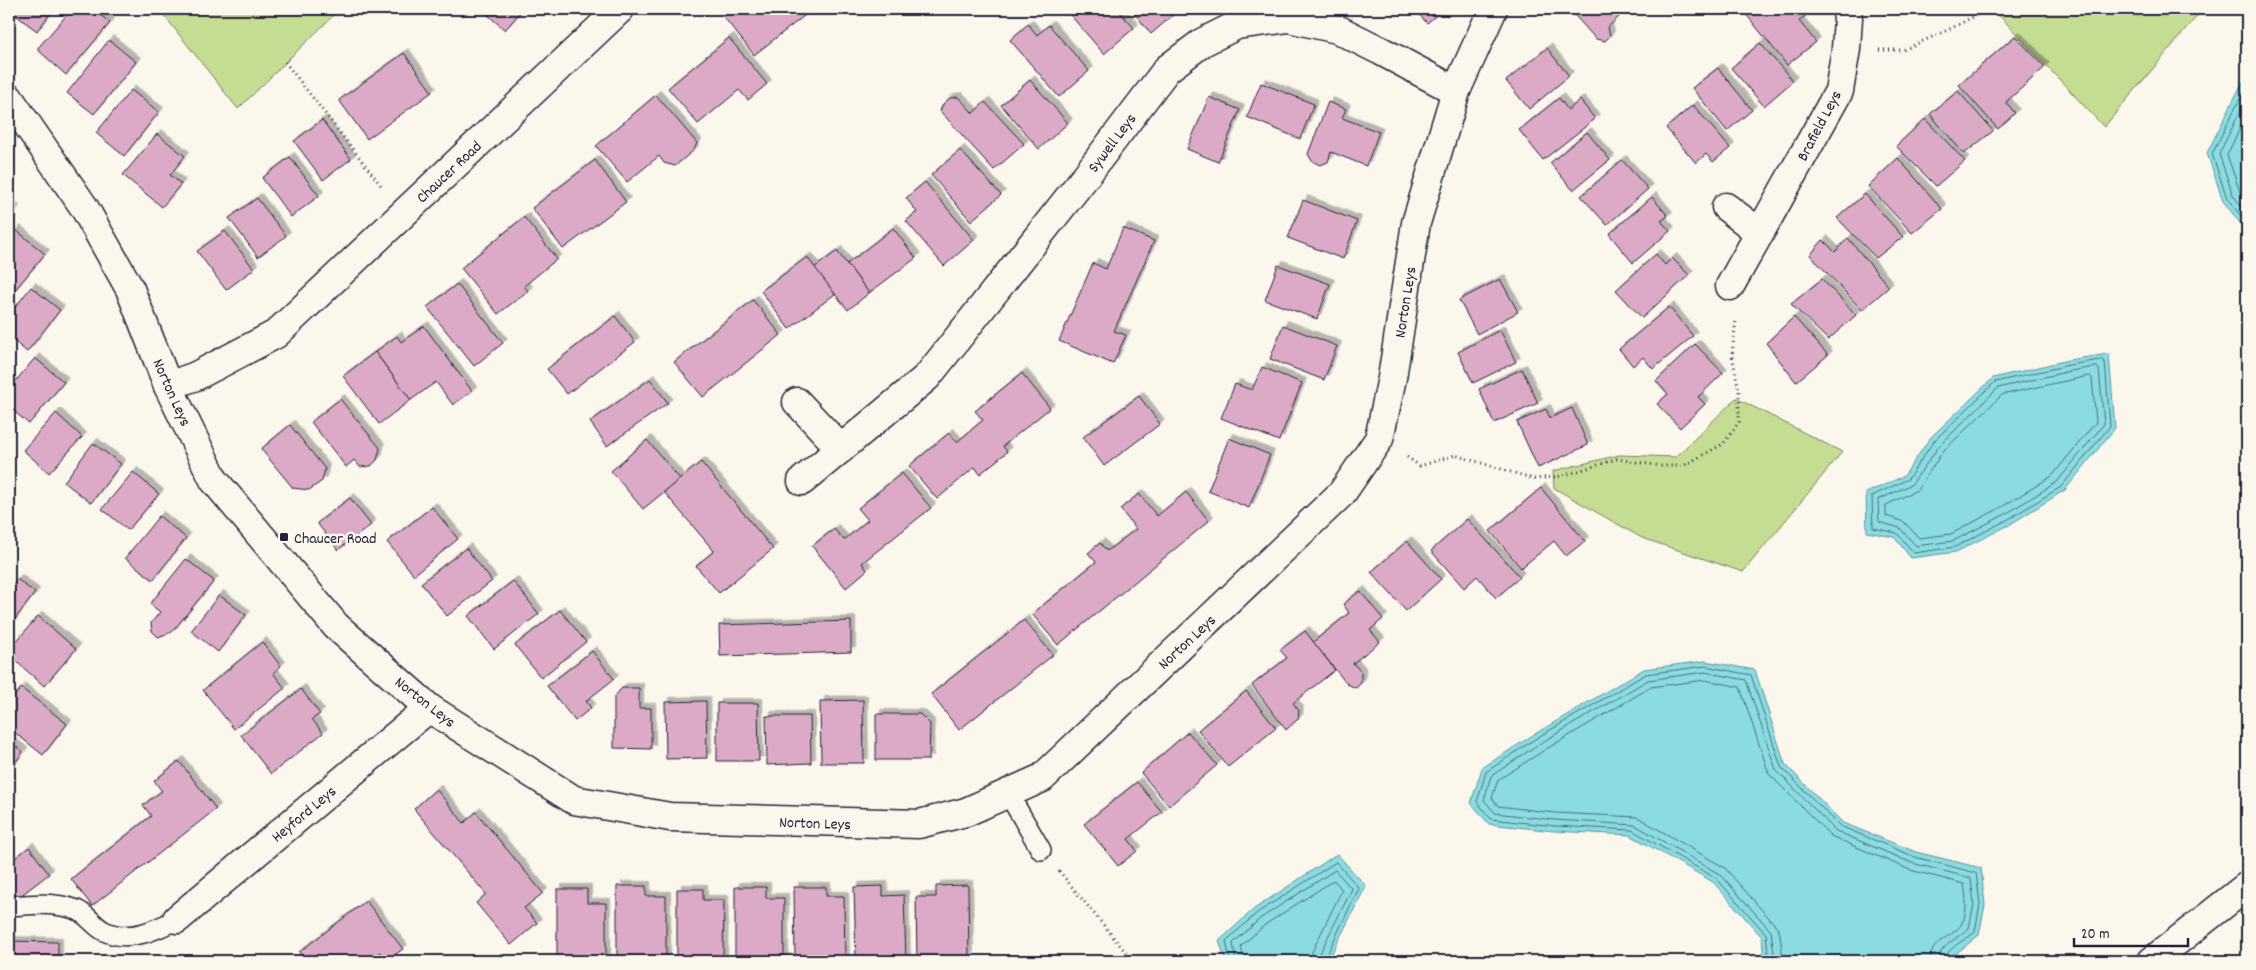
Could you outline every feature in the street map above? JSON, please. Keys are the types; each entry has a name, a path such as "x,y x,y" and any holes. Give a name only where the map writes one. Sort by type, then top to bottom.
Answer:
{"street":[{"name":"Chaucer Road","path":"168,386 196,376 276,334 620,9"},
{"name":"Norton Leys","path":"9,98 89,215 130,289 168,386 214,480 336,626 430,708 574,800 670,818 919,824 966,812 1042,778 1342,493 1379,440 1392,378 1416,222 1456,92 1494,9"},
{"name":"Brafield Leys","path":"1730,286 1839,91 1846,49 1848,18 1846,9"},
{"name":"Sywell Leys","path":"802,482 928,377 1082,181 1167,68 1202,42 1237,25 1289,18 1336,29 1456,92"},
{"path":"1726,207 1760,233"},
{"path":"797,402 841,449"},
{"name":"Heyford Leys","path":"177,919 430,708"},
{"path":"2152,961 2247,886"}],"lane":[{"path":"1008,793 1041,850"},
{"path":"9,906 48,903 79,911 104,931 128,936 156,929 177,919"}],"path":[{"path":"1846,49 1904,50 1988,9"},
{"path":"285,62 403,214"},
{"path":"1379,440 1420,466 1455,455 1490,464 1534,479 1562,476 1618,459 1661,466 1682,466 1724,444 1739,422 1740,392 1732,354 1738,306 1730,286"},
{"path":"1041,850 1133,961"}],"green space":[{"path":"159,9 340,9 238,109"},
{"path":"1993,9 2203,9 2104,127"},
{"path":"1736,398 1842,452 1743,572 1642,538 1554,488 1553,471 1619,455 1676,457"}],"water":[{"path":"2247,77 2247,232 2223,201 2207,153 2241,85"},
{"path":"2109,354 2115,428 2065,490 2009,525 1956,552 1911,558 1894,537 1867,532 1866,493 1904,476 1930,438 1993,378 2068,360"},
{"path":"1705,661 1755,670 1785,764 1843,823 1916,852 1981,868 1985,905 1979,935 1947,961 1764,961 1762,937 1713,882 1630,835 1554,831 1489,824 1471,803 1482,768 1533,735 1644,669"},
{"path":"1337,854 1366,886 1328,961 1226,961 1219,941 1254,909"}],"building":[{"path":"12,9 54,9 37,31 10,11"},
{"path":"72,9 93,9 110,23 66,75 37,49"},
{"path":"481,9 523,9 505,30"},
{"path":"732,9 813,9 754,55 723,16"},
{"path":"1117,9 1134,28 1104,54 1066,10"},
{"path":"1131,9 1180,9 1151,34"},
{"path":"1414,9 1444,9 1427,23"},
{"path":"1569,9 1619,9 1623,13 1608,27 1610,36 1605,41 1596,39"},
{"path":"1750,9 1806,9 1809,13 1799,21 1816,42 1787,65 1745,13"},
{"path":"1028,24 1037,35 1049,25 1089,71 1059,97 1010,40"},
{"path":"2015,36 2045,67 2006,102 2015,113 1998,129 1959,85"},
{"path":"729,38 767,84 748,100 739,90 698,124 668,88"},
{"path":"109,40 136,62 94,114 67,93"},
{"path":"1760,43 1793,81 1764,106 1731,68"},
{"path":"1547,48 1569,76 1529,109 1506,81"},
{"path":"404,53 432,92 367,139 339,100"},
{"path":"1718,68 1752,110 1727,131 1692,88"},
{"path":"1030,80 1068,123 1039,149 1001,105"},
{"path":"1261,83 1314,104 1300,139 1247,117"},
{"path":"131,90 159,112 124,156 96,133"},
{"path":"1958,91 1993,131 1964,154 1930,114"},
{"path":"656,95 697,143 694,150 675,166 664,163 659,156 627,182 596,146"},
{"path":"958,97 973,113 985,102 1024,144 994,170 940,111 943,104 950,98"},
{"path":"1209,97 1240,110 1218,162 1187,149"},
{"path":"1559,98 1568,110 1580,100 1595,119 1543,160 1519,130"},
{"path":"1328,102 1346,109 1342,118 1379,132 1366,166 1331,152 1328,162 1320,165 1312,161 1308,154"},
{"path":"1693,105 1730,148 1713,162 1706,154 1696,163 1666,128"},
{"path":"1925,119 1965,161 1936,186 1896,146"},
{"path":"322,120 351,159 323,180 294,141"},
{"path":"1587,132 1610,160 1573,190 1550,163"},
{"path":"157,134 185,156 170,175 181,184 162,207 123,175"},
{"path":"960,150 1001,195 971,221 931,175"},
{"path":"290,157 319,196 291,217 262,178"},
{"path":"1898,158 1942,209 1912,233 1868,186"},
{"path":"595,160 626,202 563,249 532,208"},
{"path":"1622,160 1648,189 1607,225 1581,196"},
{"path":"925,182 974,240 944,266 906,221 917,212 906,198"},
{"path":"1865,194 1903,237 1876,258 1837,218"},
{"path":"1652,197 1668,216 1661,221 1670,231 1633,263 1609,234"},
{"path":"257,198 286,236 258,257 229,218"},
{"path":"1303,200 1357,221 1343,259 1288,238"},
{"path":"9,205 15,210 9,218"},
{"path":"524,217 557,259 524,286 528,291 498,314 461,268"},
{"path":"893,228 916,258 869,293 847,264"},
{"path":"1123,228 1154,241 1114,331 1126,335 1113,364 1059,341 1093,263 1106,269"},
{"path":"16,230 45,254 9,297 9,239"},
{"path":"225,231 254,269 226,290 197,251"},
{"path":"1848,238 1889,287 1862,310 1810,255 1823,240 1835,252"},
{"path":"837,251 869,293 848,310 814,268"},
{"path":"1656,254 1665,265 1672,258 1689,275 1642,318 1616,290"},
{"path":"807,257 835,294 789,329 761,291"},
{"path":"1278,265 1330,284 1317,319 1265,300"},
{"path":"1500,279 1518,312 1477,334 1459,300"},
{"path":"1822,279 1856,315 1828,340 1791,304"},
{"path":"457,284 503,343 474,366 427,307"},
{"path":"31,287 60,310 27,352 9,337 9,315"},
{"path":"753,300 781,335 703,397 674,362"},
{"path":"1669,307 1693,336 1653,369 1643,357 1633,366 1619,349"},
{"path":"615,316 635,342 567,394 547,369"},
{"path":"1794,317 1828,355 1796,382 1766,343"},
{"path":"1283,325 1337,346 1324,380 1270,359"},
{"path":"424,326 472,391 453,405 436,382 411,400 375,352 397,336 401,342"},
{"path":"1500,330 1516,362 1473,383 1458,352"},
{"path":"1695,344 1723,373 1698,397 1705,404 1680,428 1657,404 1668,394 1656,381"},
{"path":"375,352 411,400 379,424 343,376"},
{"path":"35,358 64,382 29,424 9,407 9,389"},
{"path":"1262,367 1302,383 1279,441 1221,418 1235,384 1252,390"},
{"path":"1522,369 1538,403 1494,423 1479,389"},
{"path":"1022,373 1050,408 1003,446 1007,452 980,474 975,467 937,499 909,466 949,433 957,442 983,420 975,411"},
{"path":"650,379 668,403 607,446 590,422"},
{"path":"1139,396 1160,424 1104,466 1083,437"},
{"path":"340,399 380,448 377,460 371,466 360,467 354,460 346,467 311,422"},
{"path":"1572,408 1588,445 1538,468 1517,422 1546,409 1550,418"},
{"path":"56,413 82,437 49,473 23,450"},
{"path":"290,425 325,469 322,481 309,490 293,488 261,449"},
{"path":"1229,438 1270,455 1249,508 1208,491"},
{"path":"647,440 680,479 643,509 611,471"},
{"path":"93,443 121,464 91,503 64,482"},
{"path":"701,462 773,549 719,593 696,566 714,551 664,492"},
{"path":"133,472 159,494 128,530 102,509"},
{"path":"902,473 931,508 862,563 867,570 846,588 812,546 834,529 844,540 868,520 858,508"},
{"path":"1541,488 1585,541 1566,556 1554,541 1521,568 1490,531"},
{"path":"1186,492 1209,521 1058,645 1032,614 1096,562 1088,553 1100,543 1107,551 1136,529 1120,509 1139,494 1157,516"},
{"path":"350,498 371,525 338,550 317,523"},
{"path":"432,507 458,539 414,575 387,542"},
{"path":"159,516 186,538 153,580 125,558"},
{"path":"1467,519 1520,577 1496,598 1477,576 1464,588 1431,551"},
{"path":"1407,541 1441,579 1406,611 1371,572"},
{"path":"466,548 492,581 447,616 421,583"},
{"path":"186,559 214,581 172,632 158,637 152,631 151,623 160,612 150,604"},
{"path":"17,579 35,593 9,627 9,590"},
{"path":"513,581 539,614 494,649 468,616"},
{"path":"1360,591 1383,619 1370,630 1380,642 1353,663 1361,672 1361,683 1356,688 1347,684 1313,642 1349,613 1343,604"},
{"path":"219,595 246,615 218,652 191,631"},
{"path":"560,610 586,642 541,678 515,645"},
{"path":"38,616 76,649 44,686 9,655 9,650"},
{"path":"1024,620 1053,655 959,730 931,694"},
{"path":"851,621 851,652 720,656 719,625"},
{"path":"1305,631 1335,670 1293,703 1299,711 1298,719 1286,730 1252,685 1287,658 1280,650"},
{"path":"262,642 281,666 273,673 285,688 234,729 203,690"},
{"path":"592,651 614,679 586,701 591,708 575,721 547,686"},
{"path":"21,688 67,724 43,755 9,728 9,703"},
{"path":"622,688 639,688 639,708 651,708 651,749 614,748 614,697"},
{"path":"301,689 320,714 312,719 323,733 271,774 241,735"},
{"path":"1246,691 1276,728 1228,767 1198,730"},
{"path":"863,700 864,763 821,763 820,701"},
{"path":"706,701 707,758 666,759 665,702"},
{"path":"717,703 758,703 759,761 717,761"},
{"path":"876,714 920,714 930,724 929,760 876,760"},
{"path":"766,716 810,716 811,763 767,765"},
{"path":"1188,732 1217,765 1169,806 1141,773"},
{"path":"9,741 23,752 9,771"},
{"path":"179,761 216,809 92,906 71,879 151,816 143,805 162,791 154,781"},
{"path":"1137,782 1162,812 1128,839 1137,851 1118,866 1084,824"},
{"path":"436,789 464,823 476,812 543,893 524,908 537,923 511,945 476,903 486,894 414,809"},
{"path":"29,847 49,874 15,900 9,892 9,863"},
{"path":"968,885 969,961 917,961 916,897 936,897 936,886"},
{"path":"617,886 646,886 646,896 666,896 666,961 617,961"},
{"path":"883,886 883,896 904,895 906,961 856,961 854,887"},
{"path":"735,887 766,887 766,898 784,898 784,961 735,961"},
{"path":"794,887 826,887 826,896 844,896 845,961 795,961"},
{"path":"557,889 587,889 587,903 606,903 606,961 557,961"},
{"path":"677,889 703,889 703,900 724,900 723,961 677,961"},
{"path":"366,901 403,949 386,961 380,952 368,961 306,961 299,952"},
{"path":"9,941 58,942 58,961 9,961"}],"place":[{"name":"Chaucer Road","path":"284,537"}]}
